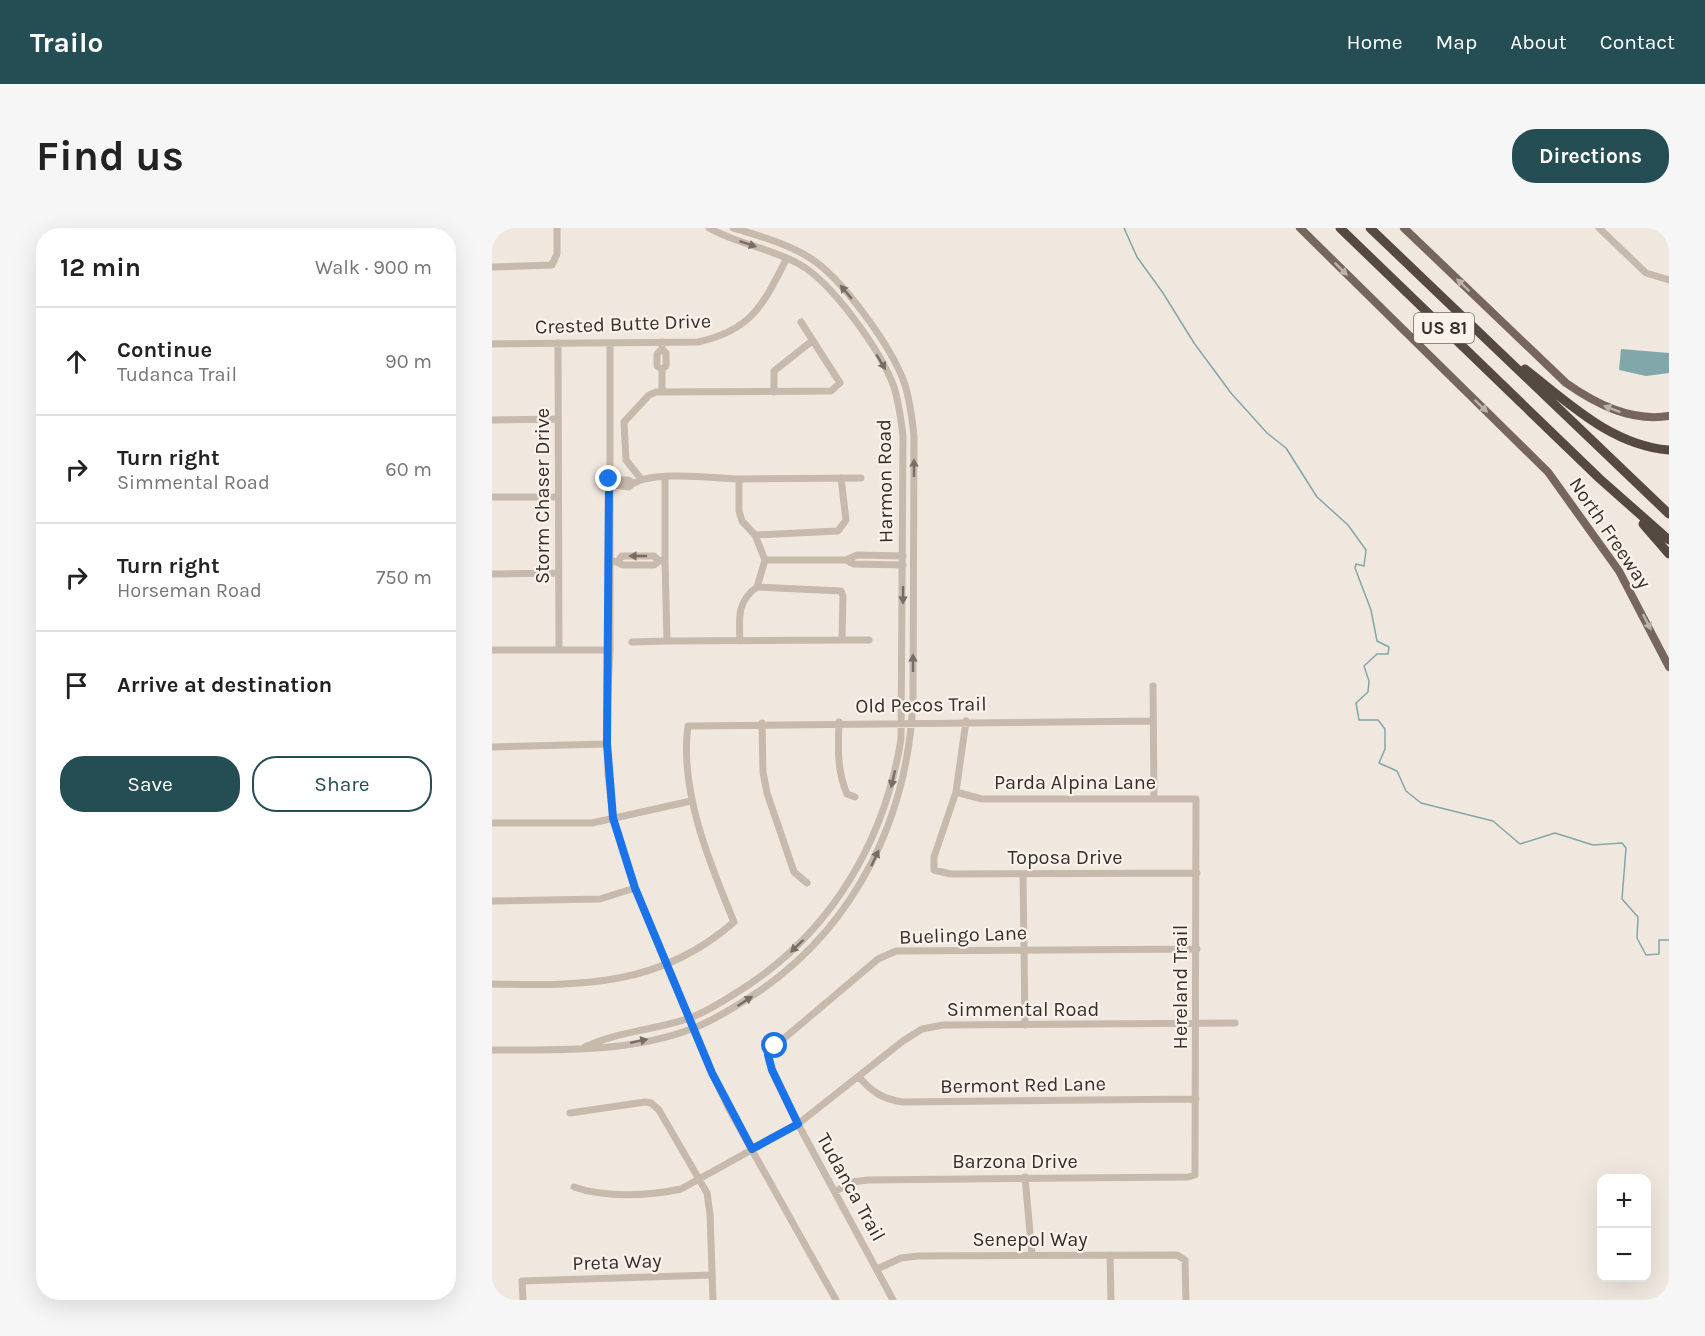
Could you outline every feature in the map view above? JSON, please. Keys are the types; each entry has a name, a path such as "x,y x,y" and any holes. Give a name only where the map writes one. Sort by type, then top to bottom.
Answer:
{"highway":[{"name":"US 81","path":"1340,228 1600,479"},
{"name":"US 81","path":"1370,228 1604,454 1669,506"},
{"path":"1491,344 1606,431 1628,442 1669,450"},
{"path":"1604,454 1669,514"},
{"path":"1600,479 1669,540"},
{"path":"1600,479 1669,554"}],"main road":[{"name":"North Freeway","path":"1300,228 1531,454 1579,513 1619,572 1669,667"},
{"path":"1404,228 1566,383 1592,401 1622,413 1659,418 1669,416"}],"street":[{"path":"492,267 552,265 557,254 557,228"},
{"name":"Harmon Road","path":"584,1048 604,1037 641,1031 689,1018 734,994 767,972 817,926 843,893 864,858 889,795 903,722 903,436 894,386 884,365 835,294 819,278 787,258 709,228"},
{"name":"Harmon Road","path":"492,1050 601,1049 694,1029 740,1004 775,980 803,956 853,896 872,864 890,825 900,793 912,722 914,436 910,403 903,380 890,353 849,295 830,273 793,248 733,228"},
{"path":"1600,228 1646,273 1669,280"},
{"name":"Crested Butte Drive","path":"492,344 662,346 722,337 746,322 762,305 787,258"},
{"path":"641,479 626,460 624,422 649,395 662,392 831,392 840,382 801,322"},
{"path":"774,392 774,371 813,342"},
{"name":"Storm Chaser Drive","path":"558,343 559,649"},
{"path":"610,344 612,484 607,744 613,818 635,888 729,1108 836,1300"},
{"path":"662,346 666,353 666,366 662,369 662,392"},
{"path":"492,420 558,420"},
{"path":"612,484 618,487 629,487 641,479 664,477 861,478"},
{"path":"664,477 662,560 667,641"},
{"path":"755,534 838,531 846,520 841,478"},
{"path":"739,479 742,521 755,534 765,560 757,587 746,595 741,604 740,641"},
{"path":"492,497 558,497"},
{"path":"765,560 846,560 856,555 903,556"},
{"path":"609,561 618,561 622,556 654,556 662,560"},
{"path":"846,560 854,564 903,565"},
{"path":"492,574 559,573"},
{"path":"757,587 841,591 843,596 842,640"},
{"path":"632,642 868,640"},
{"path":"492,650 610,650"},
{"path":"1153,686 1154,798"},
{"path":"956,792 966,721"},
{"name":"Old Pecos Trail","path":"691,801 688,726 839,722 1153,721"},
{"path":"839,722 838,750 841,780 847,794 855,798"},
{"path":"762,723 763,772 767,793 794,872 807,883"},
{"path":"492,747 607,744"},
{"name":"Parda Alpina Lane","path":"956,792 982,799 1196,799"},
{"name":"Toposa Drive","path":"956,792 934,857 934,870 951,874 1197,873"},
{"name":"Hereland Trail","path":"1195,1175 1196,799"},
{"path":"492,823 592,823 691,801 717,881 734,922 718,936 667,963 614,981 562,985 492,984"},
{"path":"1023,874 1025,1025"},
{"path":"492,901 590,900 609,898 635,888"},
{"name":"Buelingo Lane","path":"768,1055 775,1046 878,959 896,951 1197,949"},
{"name":"Simmental Road","path":"574,1187 592,1193 668,1192 699,1180 798,1124 903,1041 922,1029 943,1025 1235,1023"},
{"name":"Tudanca Trail","path":"768,1055 772,1070 798,1124 893,1300"},
{"name":"Bermont Red Lane","path":"860,1077 870,1090 884,1100 903,1102 1196,1099"},
{"path":"570,1113 651,1103 659,1110 699,1180 710,1205 713,1300"},
{"name":"Barzona Drive","path":"836,1191 852,1182 868,1180 1025,1177 1188,1178 1195,1175"},
{"path":"1025,1177 1032,1255"},
{"path":"1110,1256 1111,1300"},
{"name":"Senepol Way","path":"877,1269 901,1257 1177,1256 1185,1260 1186,1300"},
{"name":"Preta Way","path":"523,1300 522,1281 712,1275"}],"water":[{"path":"1621,349 1669,353 1669,373 1646,376 1619,370"}],"waterway":[{"path":"1124,228 1137,257 1194,343 1231,393 1267,433 1286,448 1317,497 1348,525 1366,550 1364,566 1356,564 1355,568 1371,610 1377,641 1389,647 1388,654 1377,654 1364,666 1369,681 1368,692 1356,703 1359,720 1378,720 1385,729 1385,749 1379,763 1397,771 1406,791 1421,803 1493,821 1520,844 1555,833 1593,845 1622,843 1626,848 1622,899 1638,917 1637,938 1646,955 1659,954 1659,940 1669,940"}],"route":[{"path":"609,479 610,650 607,744 613,818 635,888 712,1073 752,1149 798,1124 772,1070 768,1055 775,1046"}]}
